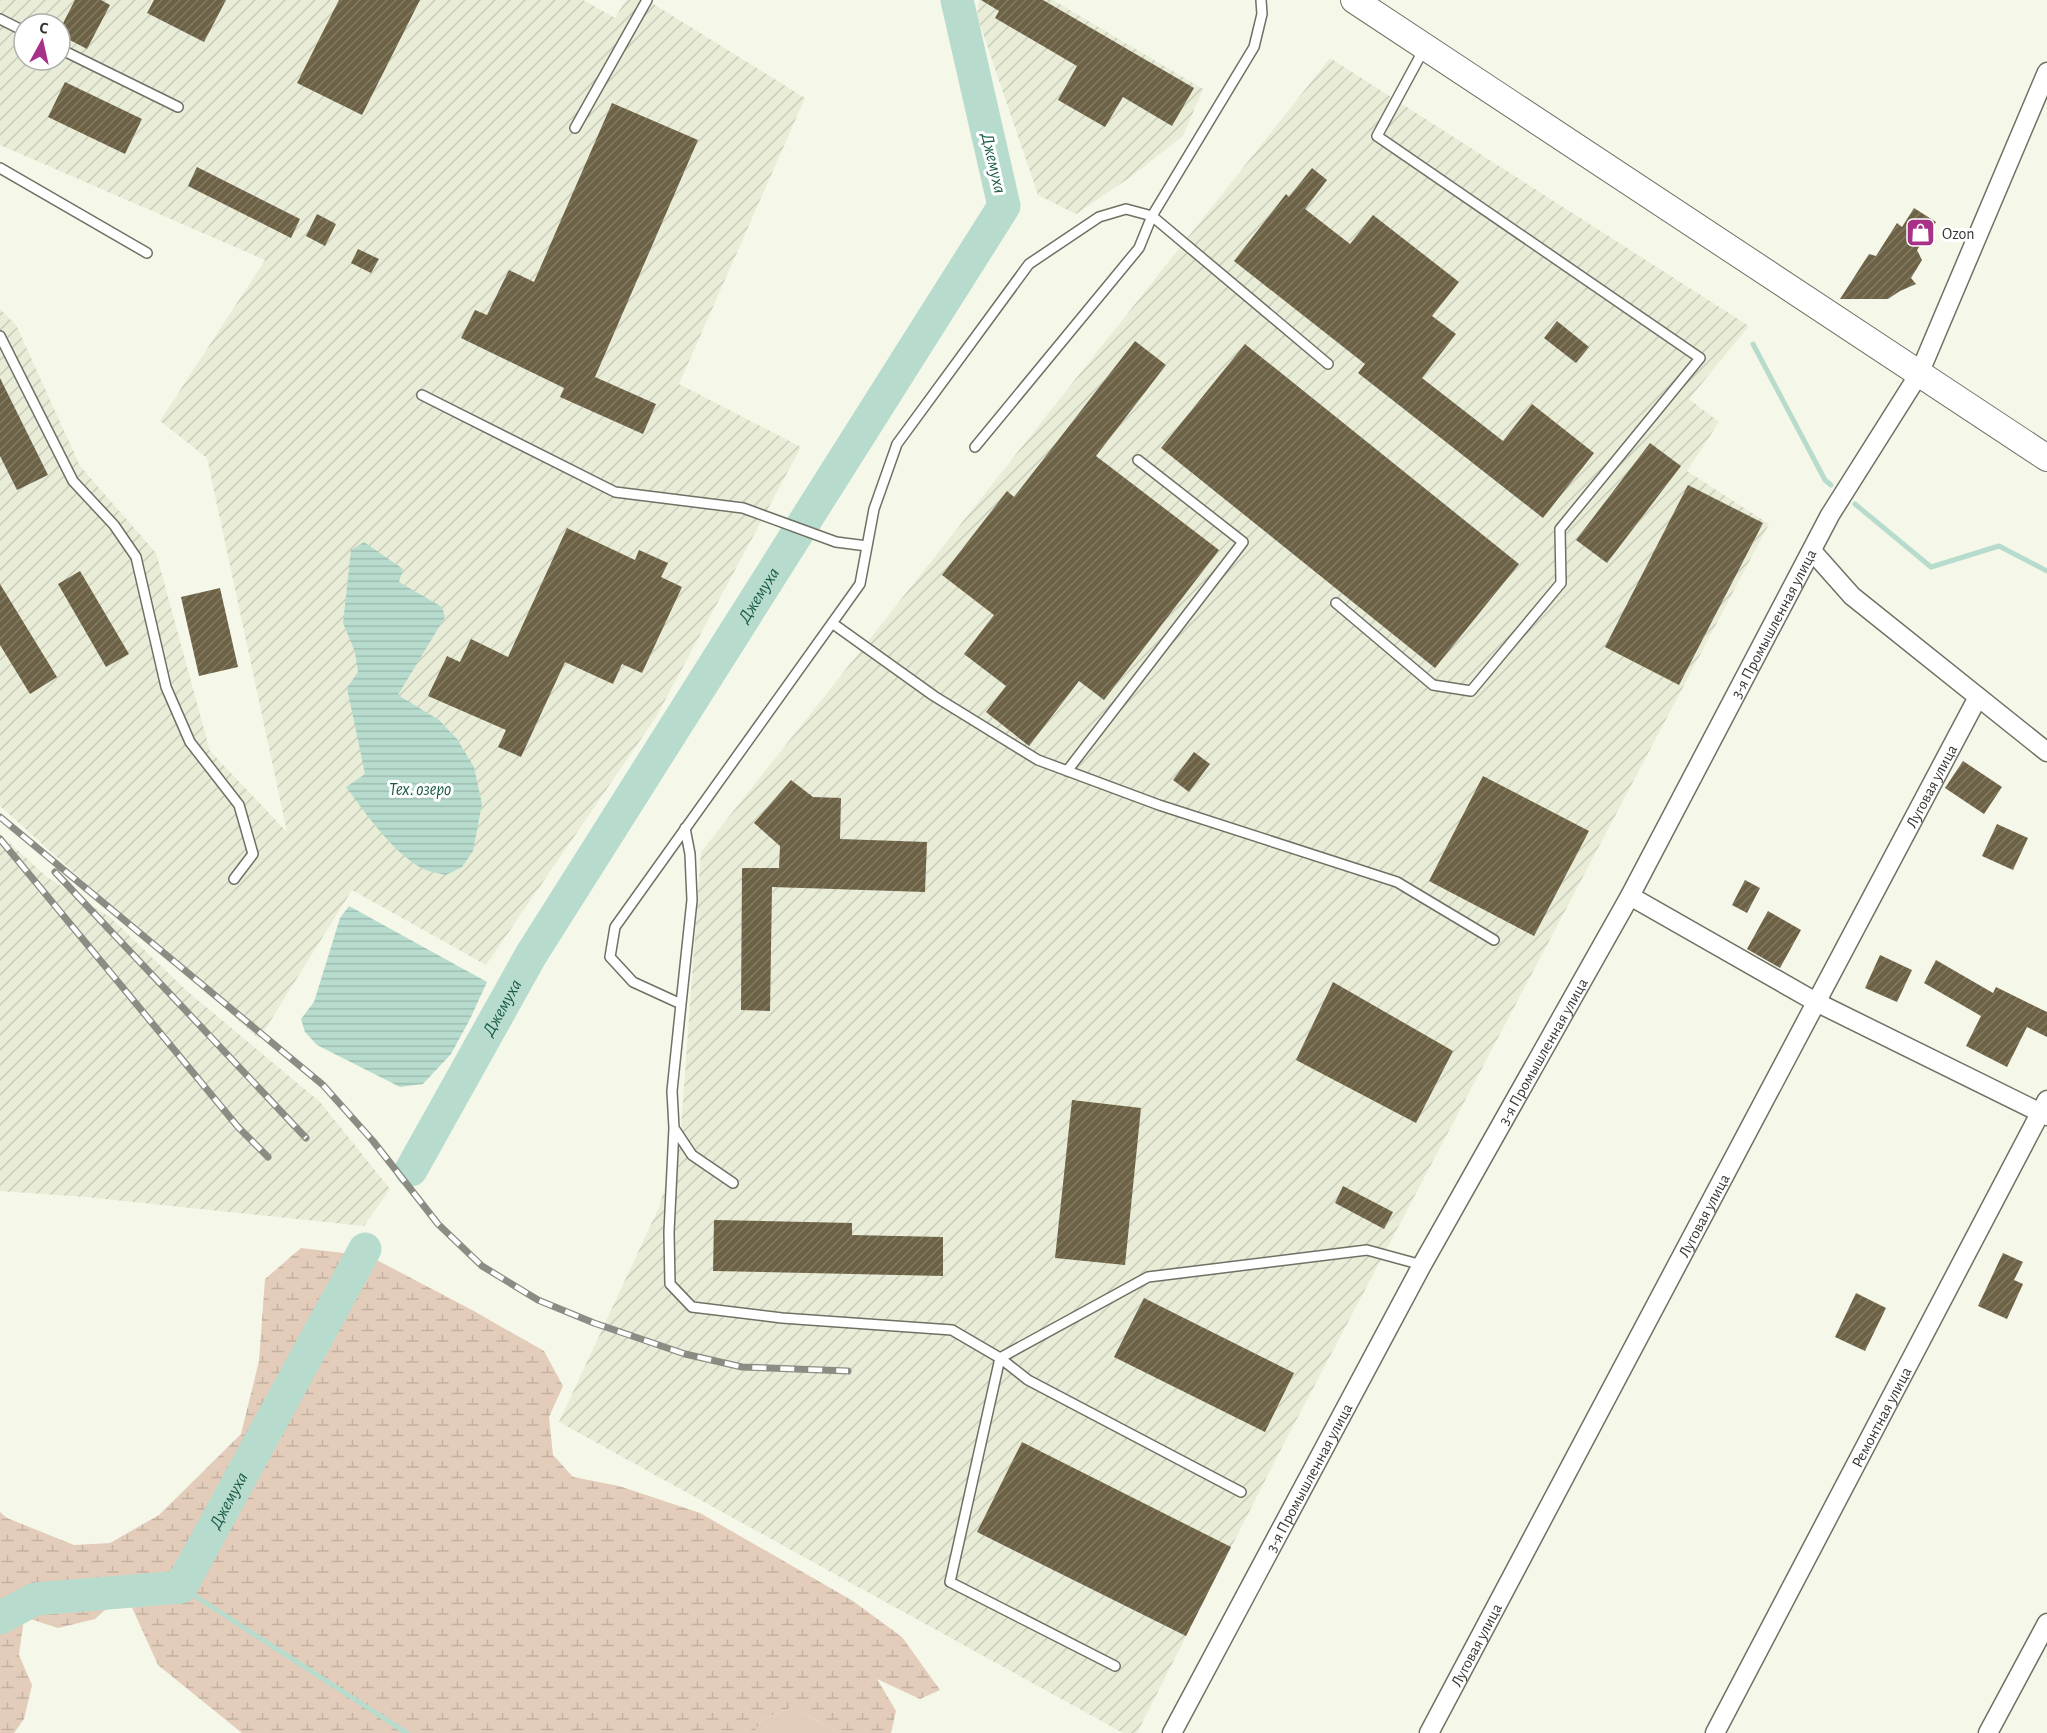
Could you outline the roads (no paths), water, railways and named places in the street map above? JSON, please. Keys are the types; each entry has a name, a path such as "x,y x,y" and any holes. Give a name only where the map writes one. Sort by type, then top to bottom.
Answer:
{"street":[{"path":"1354,0 2047,458"},
{"name":"3-я Промышленная улица","path":"1172,1733 1422,1265 1630,896 1830,515 1918,374 2047,72"},
{"path":"1812,551 1851,596 2047,752"},
{"name":"Луговая улица","path":"1428,1733 1978,697"},
{"path":"1630,896 1816,1002 2045,1110"},
{"name":"Ремонтная улица","path":"1715,1733 2045,1110"},
{"path":"1989,1733 2047,1623"}],"lane":[{"path":"575,128 647,0"},
{"path":"975,447 1139,248 1152,216 1254,47 1262,14 1261,0"},
{"path":"1336,603 1433,685 1471,691 1561,583 1560,529 1700,358 1377,136 1425,47"},
{"path":"72,54 178,106"},
{"path":"0,168 147,253"},
{"path":"681,1004 633,982 610,957 615,927 860,584 874,509 897,444 1029,264 1099,217 1126,209 1152,216 1328,364"},
{"path":"0,336 73,482 114,525 136,557 166,687 190,742 240,805 254,854 234,879"},
{"path":"422,395 615,492 744,508 836,542 867,546"},
{"path":"1067,771 1244,542 1138,460"},
{"path":"832,623 934,696 1038,760 1159,805 1397,882 1494,940"},
{"path":"685,828 690,854 692,900 672,1091 674,1128 669,1232 670,1284 692,1307 782,1318 952,1330 1000,1358 1028,1380 1241,1492"},
{"path":"674,1128 692,1155 733,1183"},
{"path":"1115,1666 950,1582 1000,1358 1148,1277 1367,1250 1422,1265"}],"water":[{"name":"Тех. озеро","path":"364,542 403,569 399,582 442,607 445,617 398,695 439,720 457,739 474,767 482,804 473,851 462,867 446,875 423,869 401,853 381,832 346,787 365,774 347,688 358,672 355,652 343,623 351,550"},
{"path":"349,906 487,982 451,1054 423,1084 400,1087 317,1045 305,1032 301,1019 314,1002 340,918"}],"waterway":[{"name":"Джемуха","path":"411,1170 531,955 1004,206 957,0"},
{"path":"1753,344 1825,480 1831,485"},
{"path":"1855,504 1931,567 1999,546 2047,571"},
{"name":"Джемуха","path":"0,1618 35,1599 181,1587 365,1249"},
{"path":"181,1587 407,1733"}],"railway":[{"path":"0,817 323,1085 373,1141 438,1224 482,1266 538,1300 594,1323 685,1354 742,1367 848,1371"},
{"path":"0,839 238,1127 268,1157"},
{"path":"55,872 306,1138"}],"place":[{"name":"Ozon","path":"1921,233"}]}
